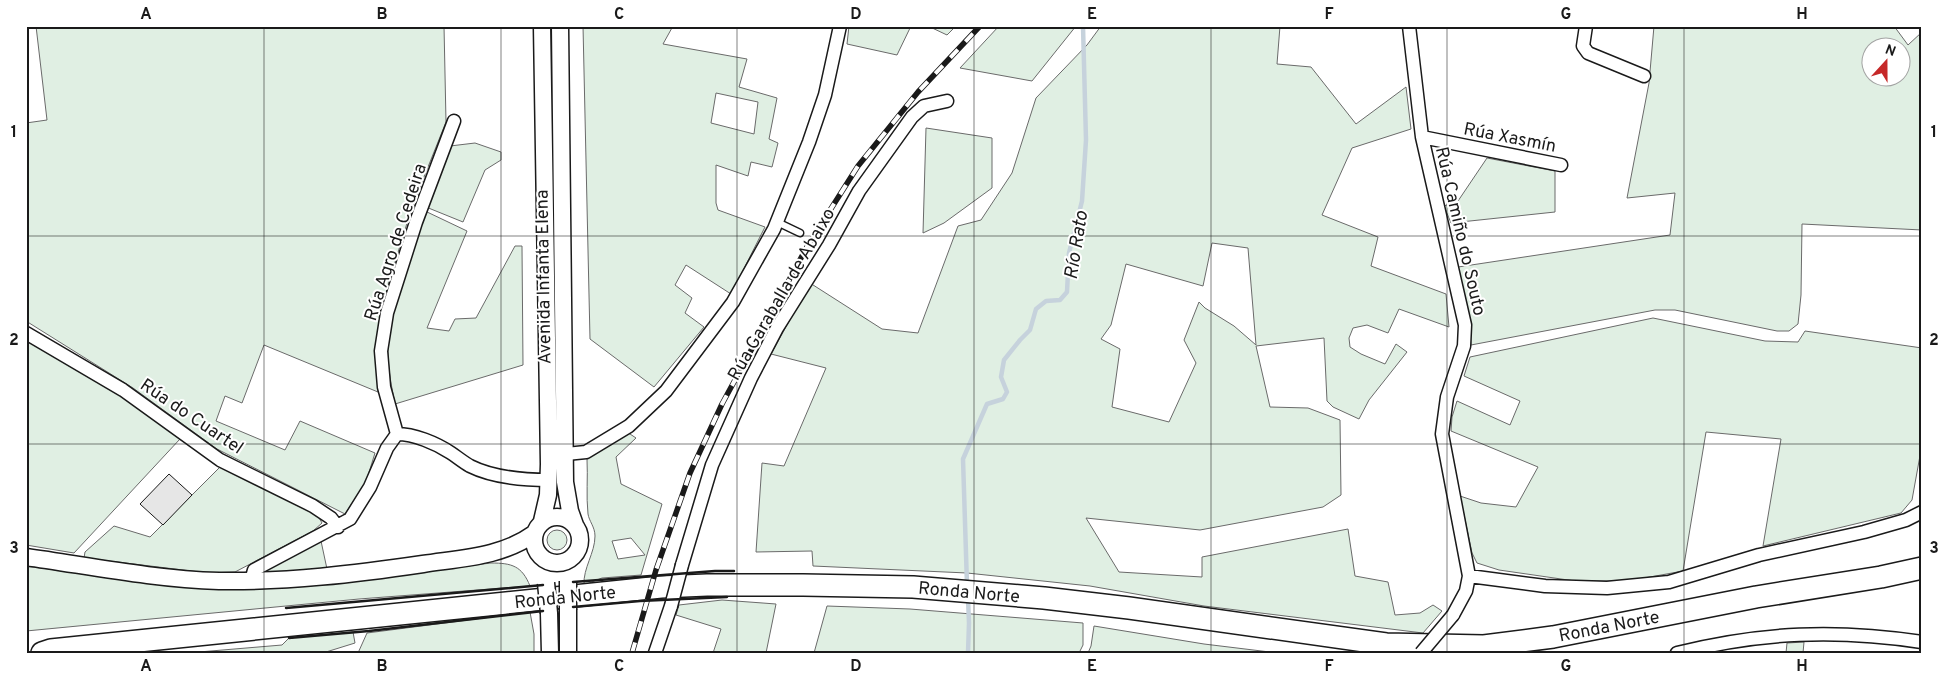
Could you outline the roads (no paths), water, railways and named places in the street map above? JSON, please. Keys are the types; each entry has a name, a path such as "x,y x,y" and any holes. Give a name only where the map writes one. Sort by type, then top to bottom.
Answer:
{"highway":[{"name":"Ronda Norte","path":"26,648 47,651 599,593 707,585 913,587 1044,598 1129,608 1386,644 1484,646 1553,637 1756,597 1881,577 1922,568"},
{"name":"Ronda Norte","path":"1881,577 1922,580"}],"street":[{"name":"Avenida Infanta Elena","path":"538,527 546,507 549,480 542,26"},
{"name":"Avenida Infanta Elena","path":"560,26 566,494 575,525"},
{"path":"566,454 586,452 629,426 666,391 733,302 777,222 809,142 825,95 840,26"},
{"name":"Rúa Camiño do Souto","path":"1409,26 1422,137 1465,325 1464,346 1447,397 1442,434 1469,576 1466,592 1453,615 1420,653"},
{"path":"1586,26 1583,46 1588,53 1644,76"},
{"name":"Rúa Garaballa de Abaixo","path":"655,653 671,606 712,465 751,378 777,328 859,192 912,118 924,106 948,101"},
{"name":"Rúa Agro de Cedeira","path":"397,434 384,387 381,351 387,313 416,222 454,121"},
{"name":"Rúa Xasmín","path":"1422,137 1561,165"},
{"name":"Rúa do Cuartel","path":"26,334 123,390 220,460 313,506 331,518 338,527"},
{"path":"251,581 254,570 350,519 361,503 387,448 397,434 406,434 422,439 451,452 471,466 486,472 528,480 549,480"},
{"path":"1469,576 1545,586 1607,588 1669,582 1759,555 1864,532 1906,520 1922,512"},
{"path":"500,552 520,543 538,527 554,517 568,519 575,525 579,532 580,540 568,581 568,653"},
{"path":"538,527 535,545 540,556 546,583 550,653"},
{"path":"26,557 164,577 218,581 251,581 350,575 500,552 540,556 555,563 562,563 574,556"},
{"path":"1677,653 1814,633 1885,637 1922,642"}],"lane":[{"path":"777,222 800,233"}],"waterway":[{"name":"Río Rato","path":"967,585 963,459 987,404 1003,399 1007,392 1001,377 1004,360 1030,330 1036,309 1046,301 1060,300 1067,292 1069,253 1082,201 1086,140 1083,26"},
{"name":"Río Rato","path":"968,598 968,653"}],"railway":[{"path":"632,653 656,570 690,473 722,404 808,245 858,166 918,92 980,26"}]}
